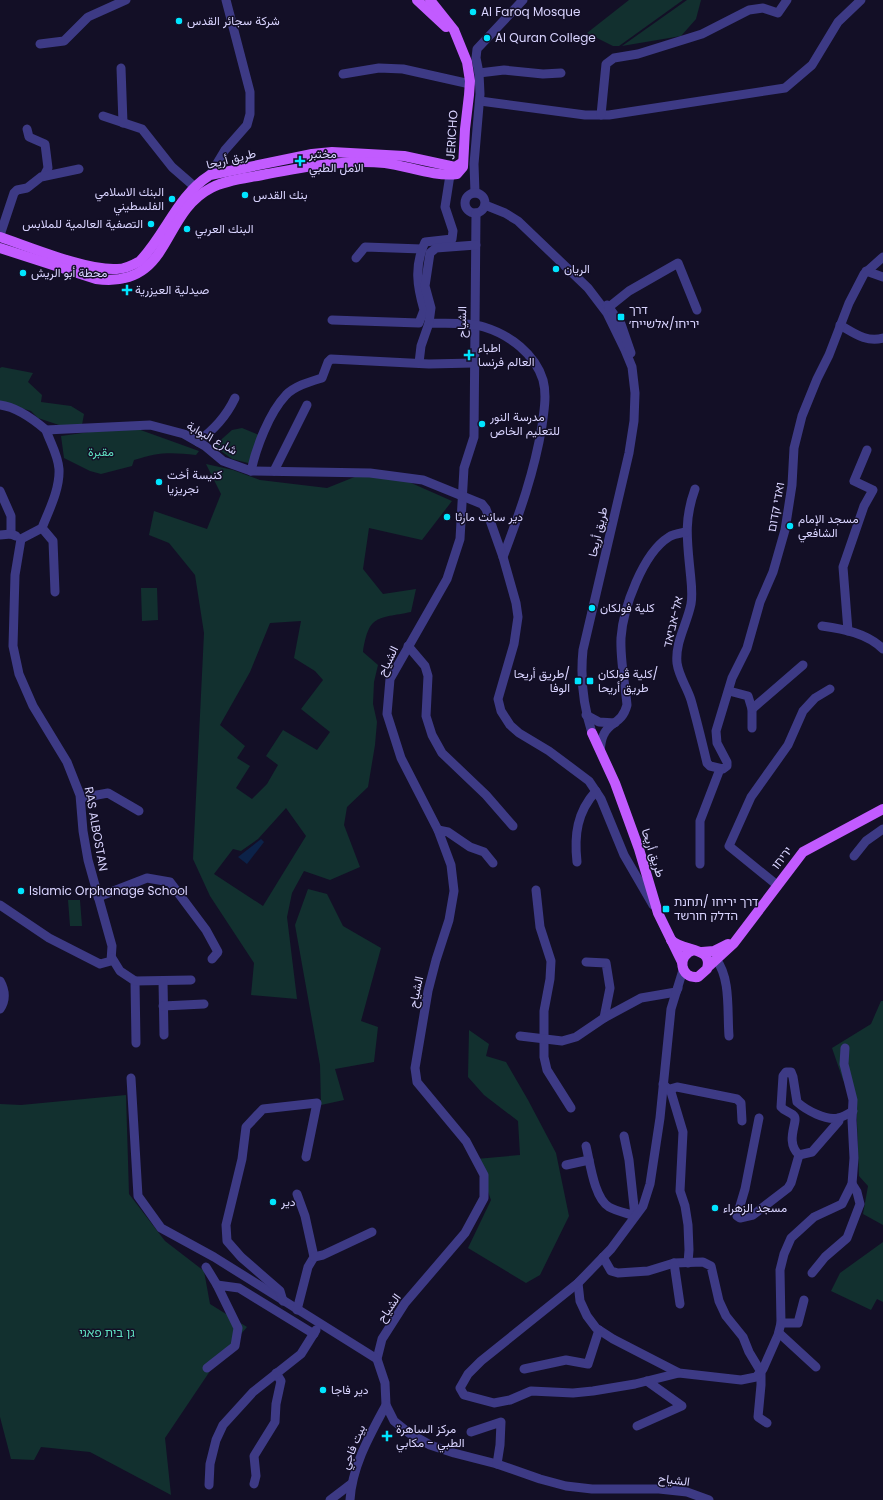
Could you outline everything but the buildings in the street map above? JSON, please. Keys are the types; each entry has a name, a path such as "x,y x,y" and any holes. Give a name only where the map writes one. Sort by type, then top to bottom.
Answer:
{"main road":[{"path":"417,0 460,42"},
{"path":"430,0 442,13 460,42"},
{"name":"JERICHO","path":"403,160 450,174 457,174 461,171 470,84 467,62 460,42"},
{"name":"طريق أريحا","path":"0,236 97,268 117,270 130,267 146,255 181,201 194,187 210,175 312,154 332,152 455,167 463,162"},
{"name":"طريق أريحا","path":"0,248 96,279 110,281 126,278 142,272 154,260 190,205 210,188 232,181 318,164 403,160"},
{"path":"229,171 232,181"},
{"name":"طريق أريحا","path":"592,733 615,783 636,842 658,913"},
{"name":"יריחו","path":"712,962 727,950 741,934 803,852 883,809"},
{"path":"658,913 682,966 690,976 694,977 702,975 712,962 698,951 673,942 668,935"},
{"name":"יריחו","path":"698,951 714,951 723,948 741,934"},
{"path":"682,966 686,954 698,951"}],"street":[{"path":"40,44 64,41 88,17 126,0"},
{"path":"210,175 225,150 246,126 250,114 250,92 226,0"},
{"path":"475,193 474,164 480,101 479,73 476,58 477,49 524,0"},
{"path":"601,115 606,64 614,58 658,49 702,34 750,10 763,8 778,13 787,0"},
{"path":"480,101 601,115 785,88 812,65 838,22 861,0"},
{"path":"121,68 123,123"},
{"path":"343,74 379,68 403,69 470,84"},
{"path":"479,73 504,70 543,74 561,73"},
{"path":"102,116 142,129 172,167 194,187"},
{"path":"27,129 29,137 45,144 48,168 44,176"},
{"path":"0,236 14,193 27,188 44,176 79,169"},
{"path":"332,320 419,323 424,310 418,289 418,272 422,249 425,242 452,239 453,231 445,207 450,174"},
{"path":"475,193 483,197 485,205 482,210 476,213 468,210 465,205 467,197 475,193"},
{"name":"طريق أريحا","path":"485,205 505,212 518,221 588,288 607,313 632,367 634,421 629,453 583,650 582,682 586,715 592,733"},
{"name":"الشياح","path":"476,213 474,437 464,468 464,497 460,539 447,579 390,679 387,714 401,758 438,830 451,865 454,891 449,920 428,991 415,1068 417,1082 466,1141 484,1174 484,1198 465,1233 405,1303 382,1339 377,1359 384,1383 386,1405 394,1421 409,1433 430,1445 566,1486 592,1489 666,1489 687,1492 709,1500"},
{"path":"419,363 421,346 430,323 431,308 425,286 430,253 436,248 476,245"},
{"path":"356,258 365,247 422,249"},
{"name":"ואדי קדום","path":"721,769 727,766 727,762 716,736 732,678 747,648 760,602 773,572 785,530 792,485 794,448 802,416 849,302 866,271 883,256"},
{"path":"609,307 629,291 678,263 697,310"},
{"path":"866,271 883,277"},
{"path":"588,288 609,307 621,324 627,338 632,367"},
{"path":"430,323 474,325 499,333 521,346 536,364 543,381 545,404 538,452 526,499 503,557"},
{"path":"840,325 866,339 873,340 883,338"},
{"path":"251,471 256,447 276,409 286,395 302,384 322,378 328,362 331,359 419,363 474,363"},
{"path":"198,442 214,429 227,414 235,398"},
{"path":"0,405 5,405 32,418 46,430 55,452 59,468 56,489 42,528 21,539 11,534 0,535"},
{"path":"274,471 307,405"},
{"name":"شارع البوابة","path":"46,430 150,425 184,434 198,442 223,461 251,471 370,473 423,480 482,504 486,509 503,557 516,603 518,617 514,644 498,699 501,711 510,725 519,733 570,765 589,782 596,791 601,799 624,855 658,913"},
{"path":"848,631 843,567 864,506 873,490 854,480 867,450"},
{"name":"אל-אביאד","path":"695,489 688,508 686,532 692,595 691,604 679,644 677,661 679,674 691,699 707,763 710,766 721,769"},
{"path":"0,491 11,516 11,534"},
{"path":"42,528 53,541 55,592"},
{"path":"600,750 603,735 625,713 627,705 621,639 628,601 649,559 661,542 670,536 686,532"},
{"name":"RAS ALBOSTAN","path":"21,539 14,575 13,638 19,674 33,706 67,762 81,798 83,831 98,897 112,946 112,958"},
{"path":"822,626 860,634 878,644 883,649"},
{"path":"408,646 425,666 428,676 426,716 432,734 442,753 486,796 513,826"},
{"path":"752,709 803,665"},
{"path":"777,885 729,846 751,797 788,745 803,711 815,698 830,689"},
{"path":"729,691 748,696 752,709 752,728"},
{"path":"586,715 599,722 614,723"},
{"path":"700,864 700,821 721,769"},
{"path":"577,862 576,825 587,801 596,791"},
{"path":"81,798 108,793 138,811"},
{"path":"854,856 866,841 883,829"},
{"path":"438,830 448,832 470,847 484,852 493,863"},
{"path":"98,897 147,878 170,882 206,930 218,952 212,959"},
{"path":"536,890 540,927 551,961 550,979 544,1011 544,1057 547,1070 571,1108"},
{"path":"0,905 49,938 100,964 108,963 112,958 120,971 135,981 191,980"},
{"path":"586,962 606,963 610,988 604,1018"},
{"path":"712,962 723,968 729,1036"},
{"path":"682,966 671,1009 667,1087 650,1184 643,1206 628,1228 578,1283 481,1361 468,1374 462,1383 461,1391 464,1395 494,1403 510,1400 531,1391 573,1393 648,1381 678,1373 741,1380 756,1377 761,1372 772,1351 779,1333 781,1323 780,1270 784,1254 791,1238 814,1217 842,1204 852,1184 854,1158 853,1100 844,1064 845,1048"},
{"path":"520,1036 543,1040 562,1041 576,1037 604,1018 641,998 676,992 681,984 694,977"},
{"path":"0,981 5,995 0,1009"},
{"path":"135,981 136,1043"},
{"path":"163,981 164,1035"},
{"path":"163,1006 204,1004"},
{"path":"799,1155 793,1150 792,1138 795,1118 794,1115 788,1113 781,1107 783,1076 786,1072 791,1072 798,1102 802,1106 818,1115 833,1119 839,1118 853,1111"},
{"path":"131,1078 138,1196 162,1228 214,1257 377,1359"},
{"path":"667,1087 678,1087 737,1099 740,1102 742,1121"},
{"path":"667,1087 682,1132 680,1191 686,1206 689,1250 688,1263"},
{"path":"283,1301 280,1291 241,1257 227,1241 226,1225 242,1158 246,1127 263,1109 317,1104 306,1157"},
{"path":"759,1118 745,1189 737,1216 740,1218 753,1215 788,1188 791,1183 799,1155"},
{"path":"799,1155 812,1152 839,1121 839,1118"},
{"path":"624,1136 629,1160 635,1216"},
{"path":"586,1146 598,1193 606,1205 614,1210 635,1216"},
{"path":"566,1165 589,1160"},
{"path":"812,1273 825,1257 847,1238 860,1204 857,1192 852,1184"},
{"path":"297,1194 305,1216 314,1257 308,1267 297,1310"},
{"path":"314,1257 323,1255 372,1232"},
{"path":"603,1257 611,1270 618,1272 648,1271 674,1263 703,1262 711,1266 719,1301 726,1316 744,1337 749,1352 761,1372 762,1385 758,1417 767,1423"},
{"path":"674,1263 680,1304"},
{"path":"206,1267 218,1285 238,1328 235,1346 207,1368"},
{"path":"578,1283 580,1301 586,1316 599,1330 613,1339 678,1373"},
{"path":"218,1285 239,1288 314,1334"},
{"path":"781,1323 798,1323 804,1300"},
{"path":"209,1485 214,1446 223,1425 253,1392 301,1354 320,1324"},
{"path":"524,1369 566,1360 588,1364 599,1330"},
{"path":"779,1333 816,1367"},
{"path":"254,1484 256,1476 254,1456 276,1418 276,1404 281,1381 276,1373"},
{"path":"637,1426 682,1406 648,1381"},
{"name":"بيت فاجي","path":"350,1500 351,1484 360,1457 386,1405"},
{"path":"471,1432 501,1422 497,1464"},
{"path":"330,1500 351,1484"}],"green space":[{"path":"629,0 683,0 619,46 613,46 587,33"},
{"path":"687,0 701,0 696,19 681,36 622,46"},
{"path":"2,367 33,373 28,382 42,395 41,402 71,406 84,414 82,425 62,426 38,418 31,411 0,402 0,368"},
{"name":"مقبرة","path":"118,428 135,428 199,451 196,455 172,453 150,455 134,460 132,466 101,474 90,471 64,458 61,436"},
{"path":"242,428 259,435 252,464 232,459 214,446 232,430"},
{"path":"206,464 233,470 260,480 327,488 357,476 386,478 409,482 452,501 422,540 369,528 363,569 383,594 416,589 411,612 376,620 368,631 365,640 363,652 378,665 374,682 373,704 377,722 375,745 368,787 347,807 344,825 360,867 330,880 304,871 292,893 287,917 297,999 251,995 254,963 210,896 193,859 204,633 195,575 169,543 149,535 154,511 207,529 221,494","holes":["301,621 294,658 315,671 323,680 301,709 330,732 317,750 283,730 266,756 278,765 267,784 252,799 236,788 250,766 237,758 245,746 220,725 250,672 270,623","286,808 306,836 263,906 214,874 233,849 241,851 258,839"]},
{"path":"141,588 157,588 158,620 142,621"},
{"path":"308,889 327,894 343,926 381,948 361,1021 378,1027 374,1062 335,1069 344,1100 321,1105 320,1065 295,925"},
{"path":"68,900 80,900 82,926 70,926"},
{"path":"881,1001 883,1001 883,1225 863,1214 868,1186 859,1176 856,1097 843,1080 832,1048 871,1024"},
{"path":"469,1030 489,1044 486,1056 506,1062 556,1153 569,1216 540,1275 526,1283 468,1248 491,1200 476,1159 520,1155 518,1121 484,1095 468,1077"},
{"name":"גן בית פאגי","path":"126,1095 129,1194 165,1241 204,1271 210,1304 247,1327 212,1368 165,1438 171,1495 90,1452 41,1447 34,1460 11,1459 0,1417 0,1104 21,1105"},
{"path":"883,1242 883,1302 877,1299 871,1310 831,1291 840,1273"}],"water":[{"path":"261,839 264,842 247,864 238,857"}],"place":[{"name":"Al Faroq Mosque","path":"473,12"},
{"name":"شركة سجائر القدس","path":"179,21"},
{"name":"Al Quran College","path":"487,38"},
{"name":"مختبر الامل الطبي","path":"300,161"},
{"name":"بنك القدس","path":"245,195"},
{"name":"البنك الاسلامي الفلسطيني","path":"172,199"},
{"name":"التصفية العالمية للملابس","path":"151,224"},
{"name":"البنك العربي","path":"187,229"},
{"name":"الريان","path":"556,269"},
{"name":"محطة أبو الريش","path":"23,273"},
{"name":"صيدلية العيزرية","path":"127,290"},
{"name":"דרך יריחו/אלשייח׳","path":"621,317"},
{"name":"اطباء العالم فرنسا","path":"469,355"},
{"name":"مدرسة النور للتعليم الخاص","path":"482,424"},
{"name":"كنيسة أخت نجريزيا","path":"159,482"},
{"name":"دير سانت مارثا","path":"447,517"},
{"name":"مسجد الإمام الشافعي","path":"790,526"},
{"name":"كلية فولكان","path":"592,608"},
{"name":"طريق أريحا/ الوفا","path":"578,681"},
{"name":"كلية ڤولكان/ طريق أريحا","path":"590,681"},
{"name":"Islamic Orphanage School","path":"21,891"},
{"name":"דרך יריחו /תחנת הדלק חורשד","path":"666,909"},
{"name":"دير","path":"273,1202"},
{"name":"مسجد الزهراء","path":"715,1208"},
{"name":"دير فاجا","path":"323,1390"},
{"name":"مركز الساهرة الطبي - مكابي","path":"387,1436"}]}
